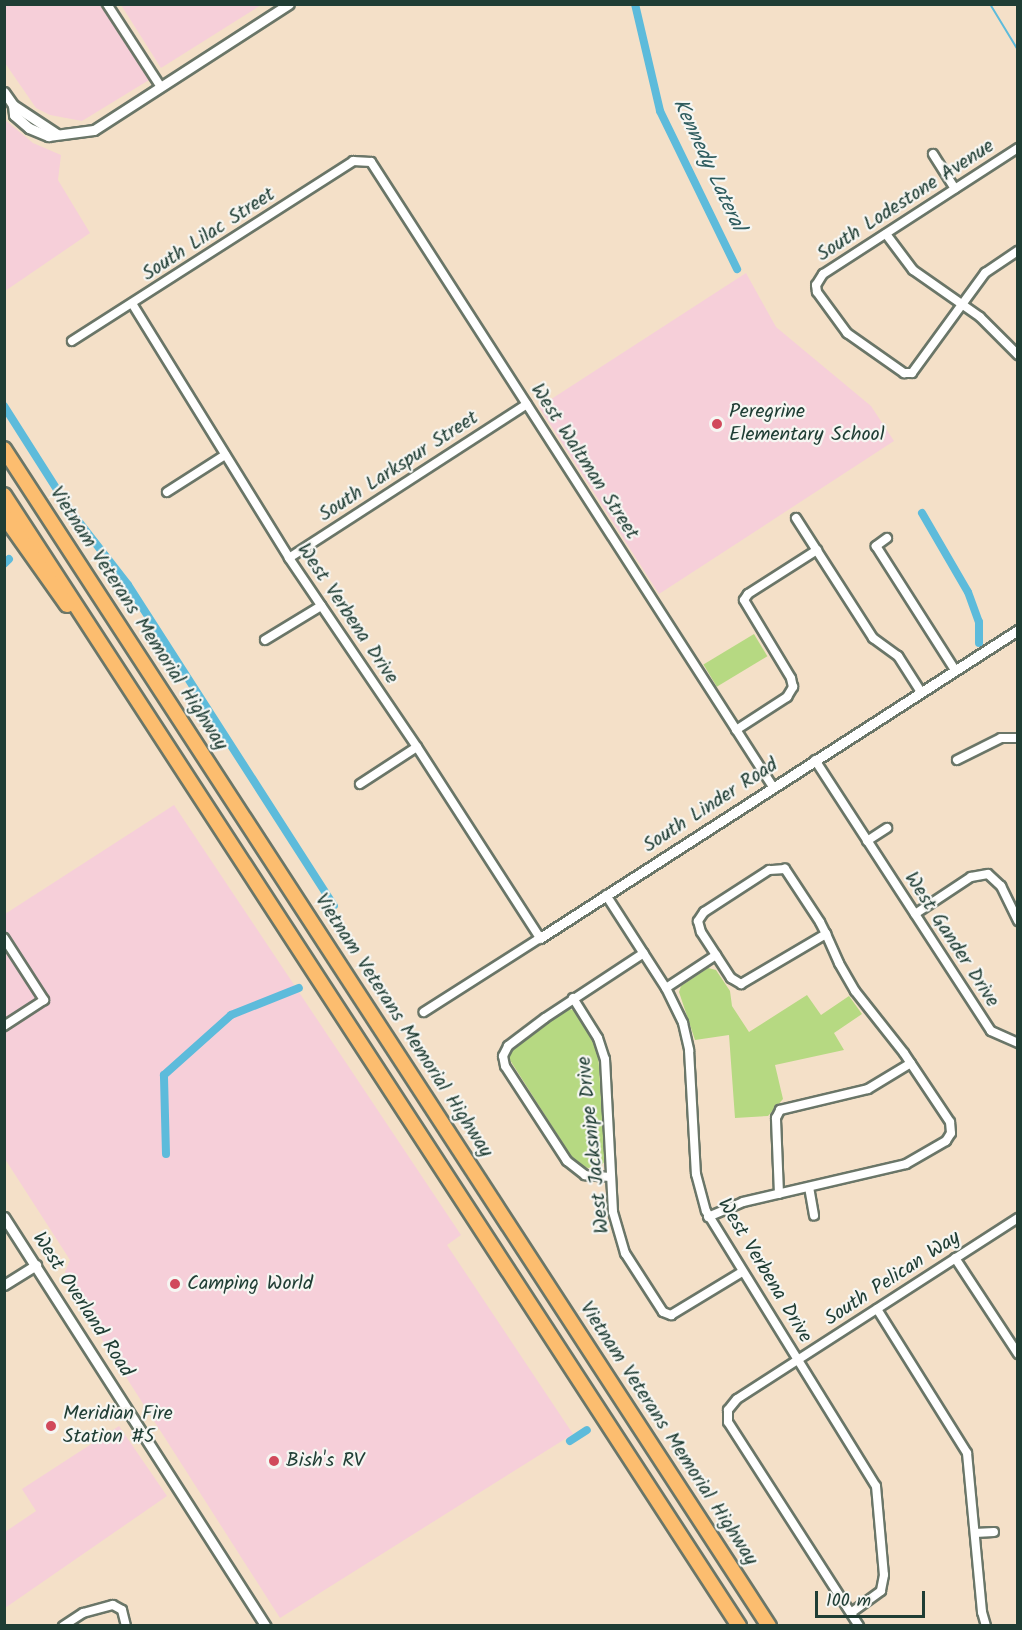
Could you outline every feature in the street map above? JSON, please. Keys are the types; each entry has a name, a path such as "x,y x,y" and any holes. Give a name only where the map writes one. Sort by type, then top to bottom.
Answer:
{"highway":[{"name":"Vietnam Veterans Memorial Highway","path":"4,448 769,1626"},
{"path":"4,495 739,1626"},
{"path":"4,516 52,588 108,655"}],"street":[{"path":"107,4 161,87"},
{"path":"4,92 13,105 57,134 71,135 100,127 289,4"},
{"name":"South Lodestone Avenue","path":"962,305 918,369 904,373 847,333 816,285 823,274 1017,148"},
{"path":"933,154 955,189"},
{"name":"South Lilac Street","path":"72,340 133,305 353,161 363,159"},
{"name":"West Waltman Street","path":"363,159 379,171 773,787"},
{"path":"886,234 913,270 992,328 1017,355"},
{"path":"962,305 986,273 1017,251"},
{"name":"West Verbena Drive","path":"133,305 289,558 417,747 540,938"},
{"name":"South Larkspur Street","path":"289,558 528,404"},
{"path":"167,492 225,455"},
{"path":"796,518 873,638 898,656 921,692"},
{"path":"887,538 876,546 955,670"},
{"path":"736,730 787,697 793,687 791,678 744,600 748,594 817,550"},
{"path":"265,640 321,606"},
{"name":"South Linder Road","path":"424,1012 1017,630"},
{"path":"957,760 1014,737"},
{"path":"360,784 417,747"},
{"name":"West Gander Drive","path":"815,760 991,1031 1017,1043"},
{"path":"867,841 887,828"},
{"path":"708,1217 743,1202 906,1164 946,1141 951,1133 950,1122 911,1063 855,992 826,934 789,873 779,867 704,912 698,921 731,978 741,984 826,934"},
{"path":"915,914 971,877 988,874 1001,886 1017,921"},
{"name":"West Verbena Drive","path":"606,895 666,988 687,1040 696,1174 708,1217 876,1486 885,1575 881,1591 851,1613"},
{"path":"4,938 44,1000 4,1026"},
{"path":"611,1177 585,1175 567,1161 505,1066 503,1056 508,1046 573,998 644,953"},
{"path":"666,988 716,955"},
{"name":"West Jacksnipe Drive","path":"573,998 598,1038 605,1059 611,1177 618,1235 663,1312 671,1315 742,1272"},
{"path":"779,1194 776,1118 780,1110 868,1089 911,1063"},
{"path":"809,1187 814,1216"},
{"name":"West Overland Road","path":"4,1217 266,1626"},
{"name":"South Pelican Way","path":"851,1613 728,1422 728,1410 736,1399 1017,1218"},
{"path":"955,1258 1017,1354"},
{"path":"4,1285 36,1265"},
{"path":"877,1309 962,1440 967,1452 982,1612 986,1626"},
{"path":"975,1533 994,1532"},
{"path":"63,1626 83,1612 113,1605 122,1610 126,1626"},
{"path":"851,1613 859,1626"}],"shaded area":[{"path":"5,4 100,5 149,80 82,121 50,115 36,108 5,63"},
{"path":"121,5 261,5 161,68"},
{"path":"5,120 33,143 61,155 58,180 90,233 5,291"},
{"name":"Peregrine Elementary School","path":"746,273 776,327 871,406 894,441 659,594 539,407"},
{"path":"174,805 461,1235 447,1245 573,1434 280,1618 94,1327 65,1272 70,1260 5,1159 5,914"},
{"path":"119,1426 167,1496 5,1608 5,1532 36,1511 22,1489"}],"green space":[{"path":"754,634 767,656 717,687 703,664"},
{"path":"708,968 716,970 730,991 732,1006 749,1032 807,995 821,1015 849,996 862,1014 834,1033 844,1050 775,1065 783,1099 768,1116 735,1118 729,1035 695,1040 679,992 681,986"},
{"path":"566,1008 576,1011 598,1052 605,1161 597,1170 580,1166 571,1156 508,1057 511,1050"}],"waterway":[{"name":"Kennedy Lateral","path":"635,4 660,111 737,269"},
{"path":"990,4 1018,50"},
{"path":"4,406 72,513 128,585 334,906"},
{"name":"Kennedy Lateral","path":"922,513 968,592 979,622 979,643"},
{"path":"4,564 9,559"},
{"path":"166,1154 164,1075 231,1015 299,988"},
{"name":"Kennedy Lateral","path":"570,1441 587,1430"}],"place":[{"name":"Peregrine Elementary School","path":"717,424"},
{"name":"Camping World","path":"175,1284"},
{"name":"Meridian Fire Station #5","path":"51,1426"},
{"name":"Bish's RV","path":"274,1461"}]}
